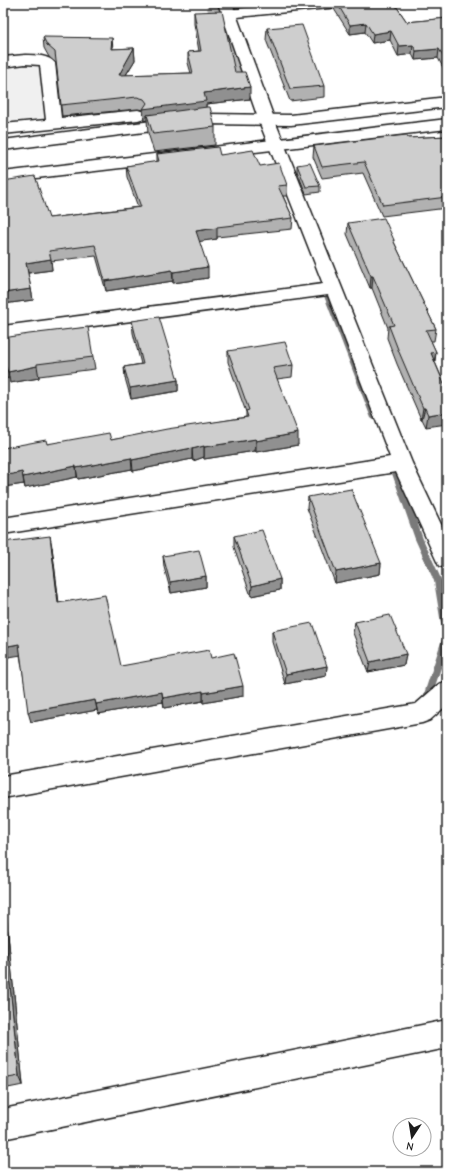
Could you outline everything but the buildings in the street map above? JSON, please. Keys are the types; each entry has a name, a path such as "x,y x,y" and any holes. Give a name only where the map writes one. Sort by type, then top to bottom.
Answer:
{"street":[{"path":"339,3 227,8 276,145 334,288 402,463 447,560"},
{"path":"3,62 35,59 42,60 47,63 54,123"},
{"path":"3,146 207,119 232,118 267,121 291,120 447,102"},
{"path":"3,129 138,115"},
{"path":"3,177 447,124"},
{"path":"3,332 334,288"},
{"path":"3,526 402,463"},
{"path":"3,787 422,713 447,691"},
{"path":"3,1124 447,1034"}],"shaded area":[{"path":"38,63 49,118 3,122 3,66"}],"waterway":[{"path":"215,3 217,12 252,94"},
{"path":"327,296 375,418"},
{"path":"392,462 419,539 438,581 447,636 427,699 423,702"}]}
